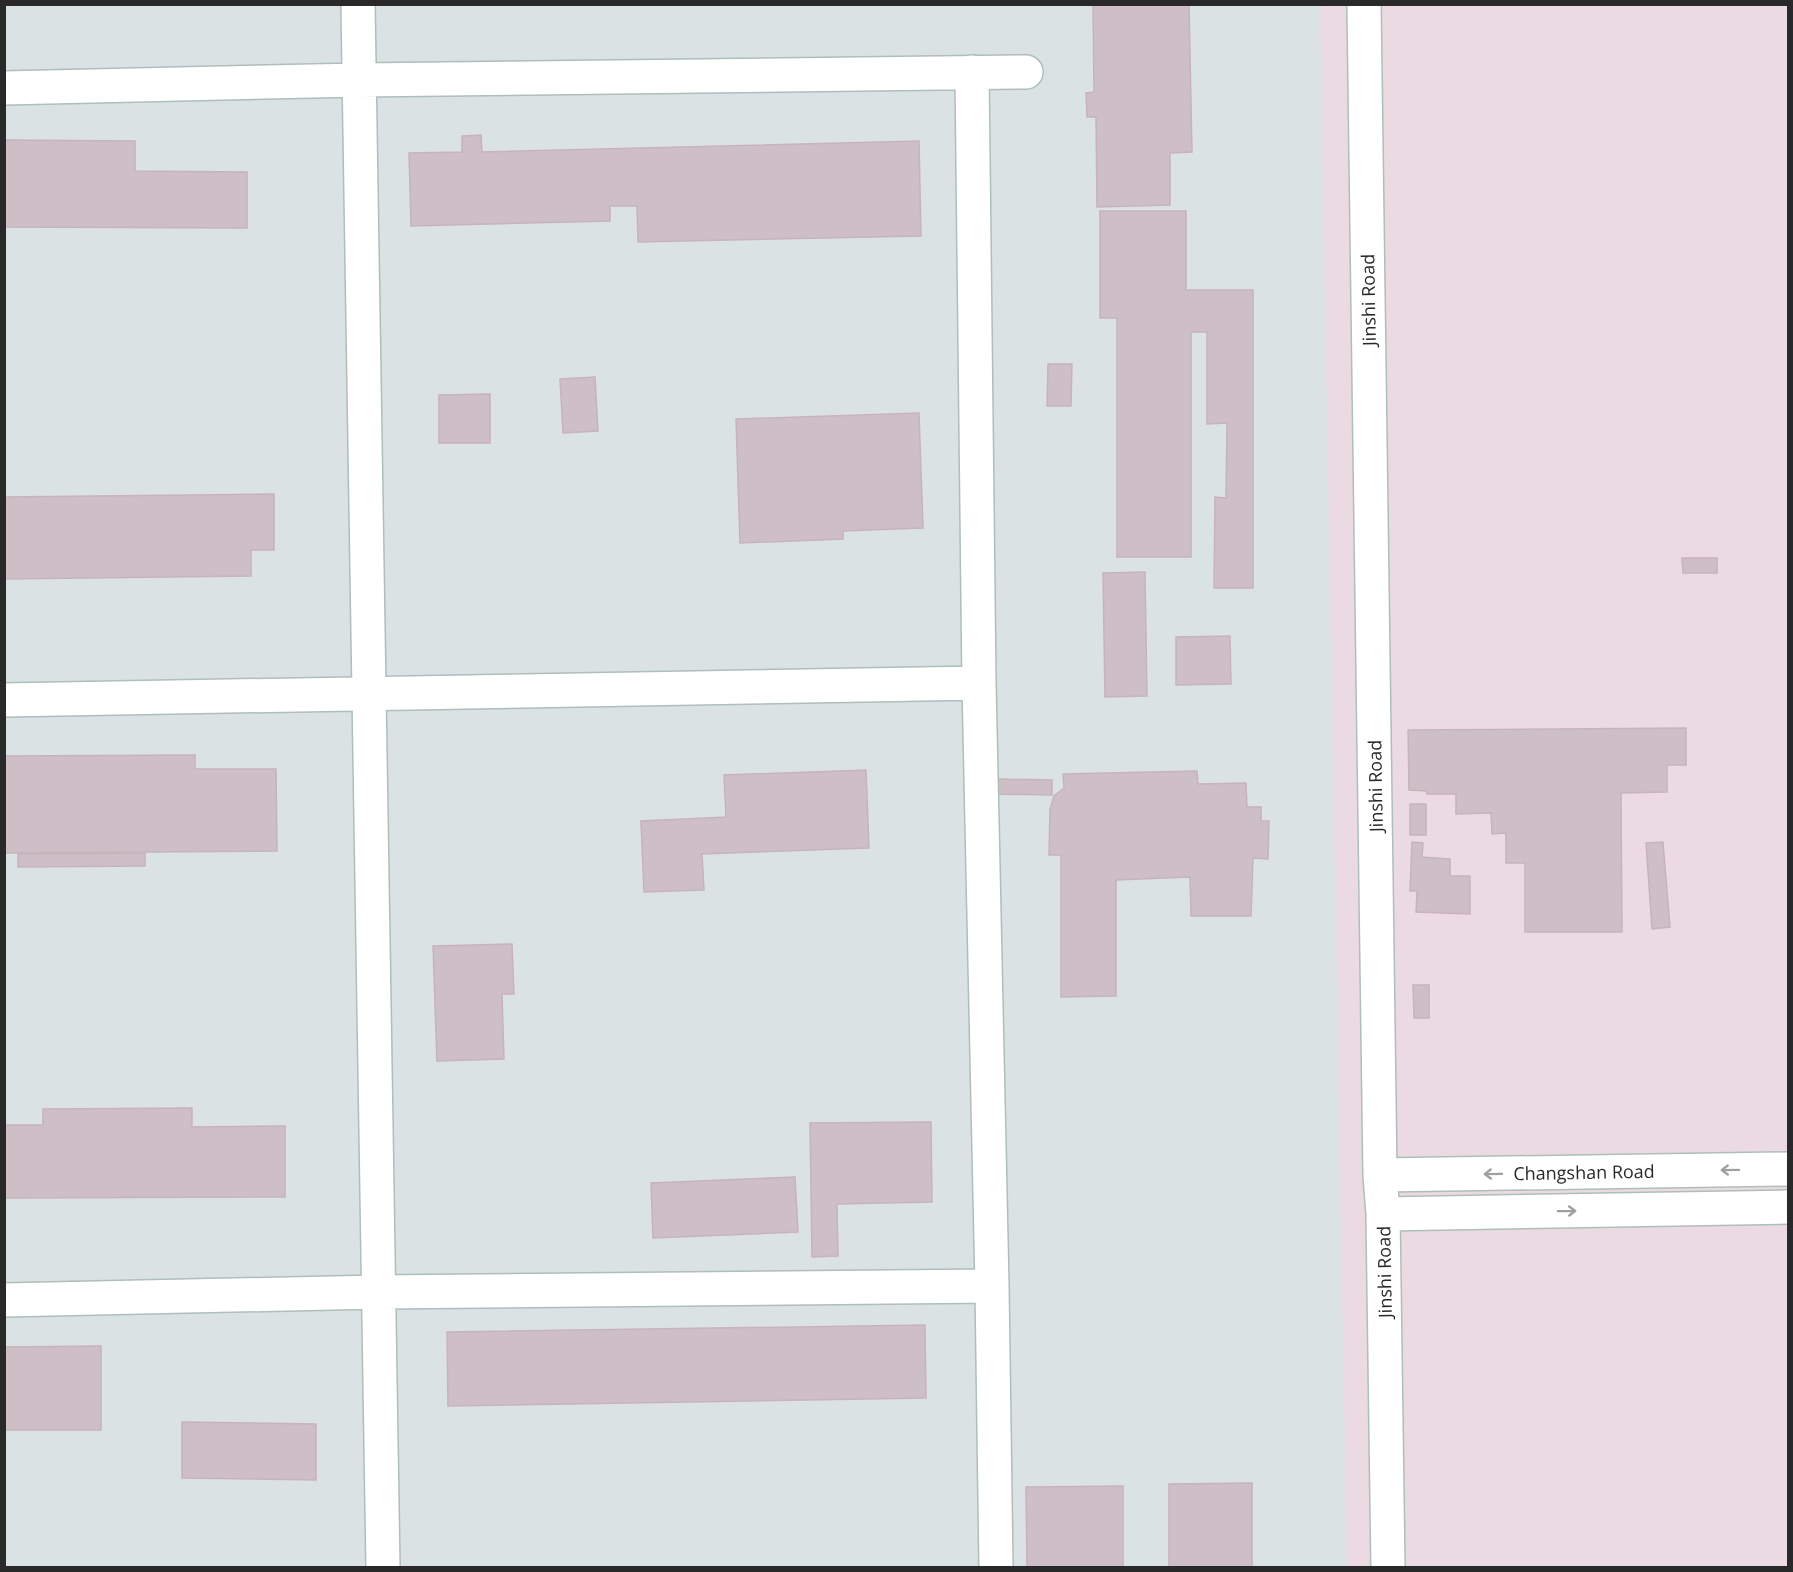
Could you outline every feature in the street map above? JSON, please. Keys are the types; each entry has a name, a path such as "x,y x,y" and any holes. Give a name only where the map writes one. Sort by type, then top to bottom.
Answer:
{"street":[{"path":"358,4 383,1568"},
{"name":"Jinshi Road","path":"1364,4 1380,1175 1383,1214 1389,1568"},
{"path":"972,72 979,682 996,1568"},
{"path":"4,88 359,80 1026,72"},
{"path":"4,700 979,682"},
{"name":"Changshan Road","path":"1380,1175 1788,1169"},
{"path":"1383,1214 1788,1207"},
{"path":"4,1300 378,1292 992,1286"}],"shaded area":[{"path":"5,5 1320,5 1347,1567 5,1568"}],"building":[{"path":"1093,4 1189,4 1192,152 1170,153 1170,205 1097,207 1096,117 1087,117 1086,93 1094,92"},
{"path":"481,135 482,152 919,141 921,236 638,242 637,206 610,206 610,221 411,226 409,153 462,152 462,136"},
{"path":"4,140 135,141 135,171 247,172 247,228 4,227"},
{"path":"1100,211 1186,211 1186,290 1253,290 1253,588 1214,588 1215,497 1226,498 1227,423 1207,424 1207,332 1191,332 1191,557 1117,557 1117,318 1100,318"},
{"path":"1048,364 1072,364 1071,406 1047,406"},
{"path":"595,377 598,431 563,433 560,379"},
{"path":"490,394 490,443 439,443 439,395"},
{"path":"919,413 923,528 843,531 843,539 740,543 736,419"},
{"path":"274,494 274,550 251,550 251,576 4,579 4,497"},
{"path":"1682,558 1717,558 1717,573 1683,573"},
{"path":"1145,572 1147,696 1105,697 1103,573"},
{"path":"1230,636 1231,684 1176,685 1176,637"},
{"path":"1686,728 1686,765 1667,765 1667,792 1621,793 1622,932 1525,932 1525,863 1506,863 1506,833 1492,834 1491,813 1456,814 1456,794 1427,794 1427,791 1409,790 1408,730"},
{"path":"195,755 195,769 276,769 277,851 4,853 4,756"},
{"path":"866,770 869,848 702,854 704,890 644,892 641,821 726,817 724,775"},
{"path":"1197,771 1198,784 1246,783 1247,807 1261,807 1261,821 1269,821 1268,859 1253,858 1251,916 1191,916 1190,877 1116,880 1116,996 1061,997 1061,855 1049,855 1050,809 1054,796 1064,788 1063,774"},
{"path":"997,779 1052,780 1052,795 996,794"},
{"path":"1410,804 1426,804 1426,835 1410,835"},
{"path":"1412,842 1423,843 1422,857 1450,859 1450,876 1470,876 1470,914 1416,912 1417,891 1410,891"},
{"path":"1663,842 1670,927 1652,929 1646,843"},
{"path":"145,853 145,866 18,867 18,854"},
{"path":"512,944 514,994 502,994 504,1059 437,1061 433,946"},
{"path":"1413,985 1429,985 1429,1018 1414,1018"},
{"path":"192,1108 192,1127 285,1126 285,1197 4,1198 4,1125 43,1125 43,1109"},
{"path":"931,1122 932,1202 837,1204 838,1256 812,1257 810,1123"},
{"path":"795,1177 798,1232 653,1238 651,1183"},
{"path":"925,1325 926,1398 448,1406 447,1332"},
{"path":"101,1346 101,1430 4,1430 4,1347"},
{"path":"182,1422 316,1424 316,1480 182,1478"},
{"path":"1252,1483 1252,1568 1169,1568 1169,1484"},
{"path":"1123,1486 1123,1568 1027,1568 1026,1487"}]}
